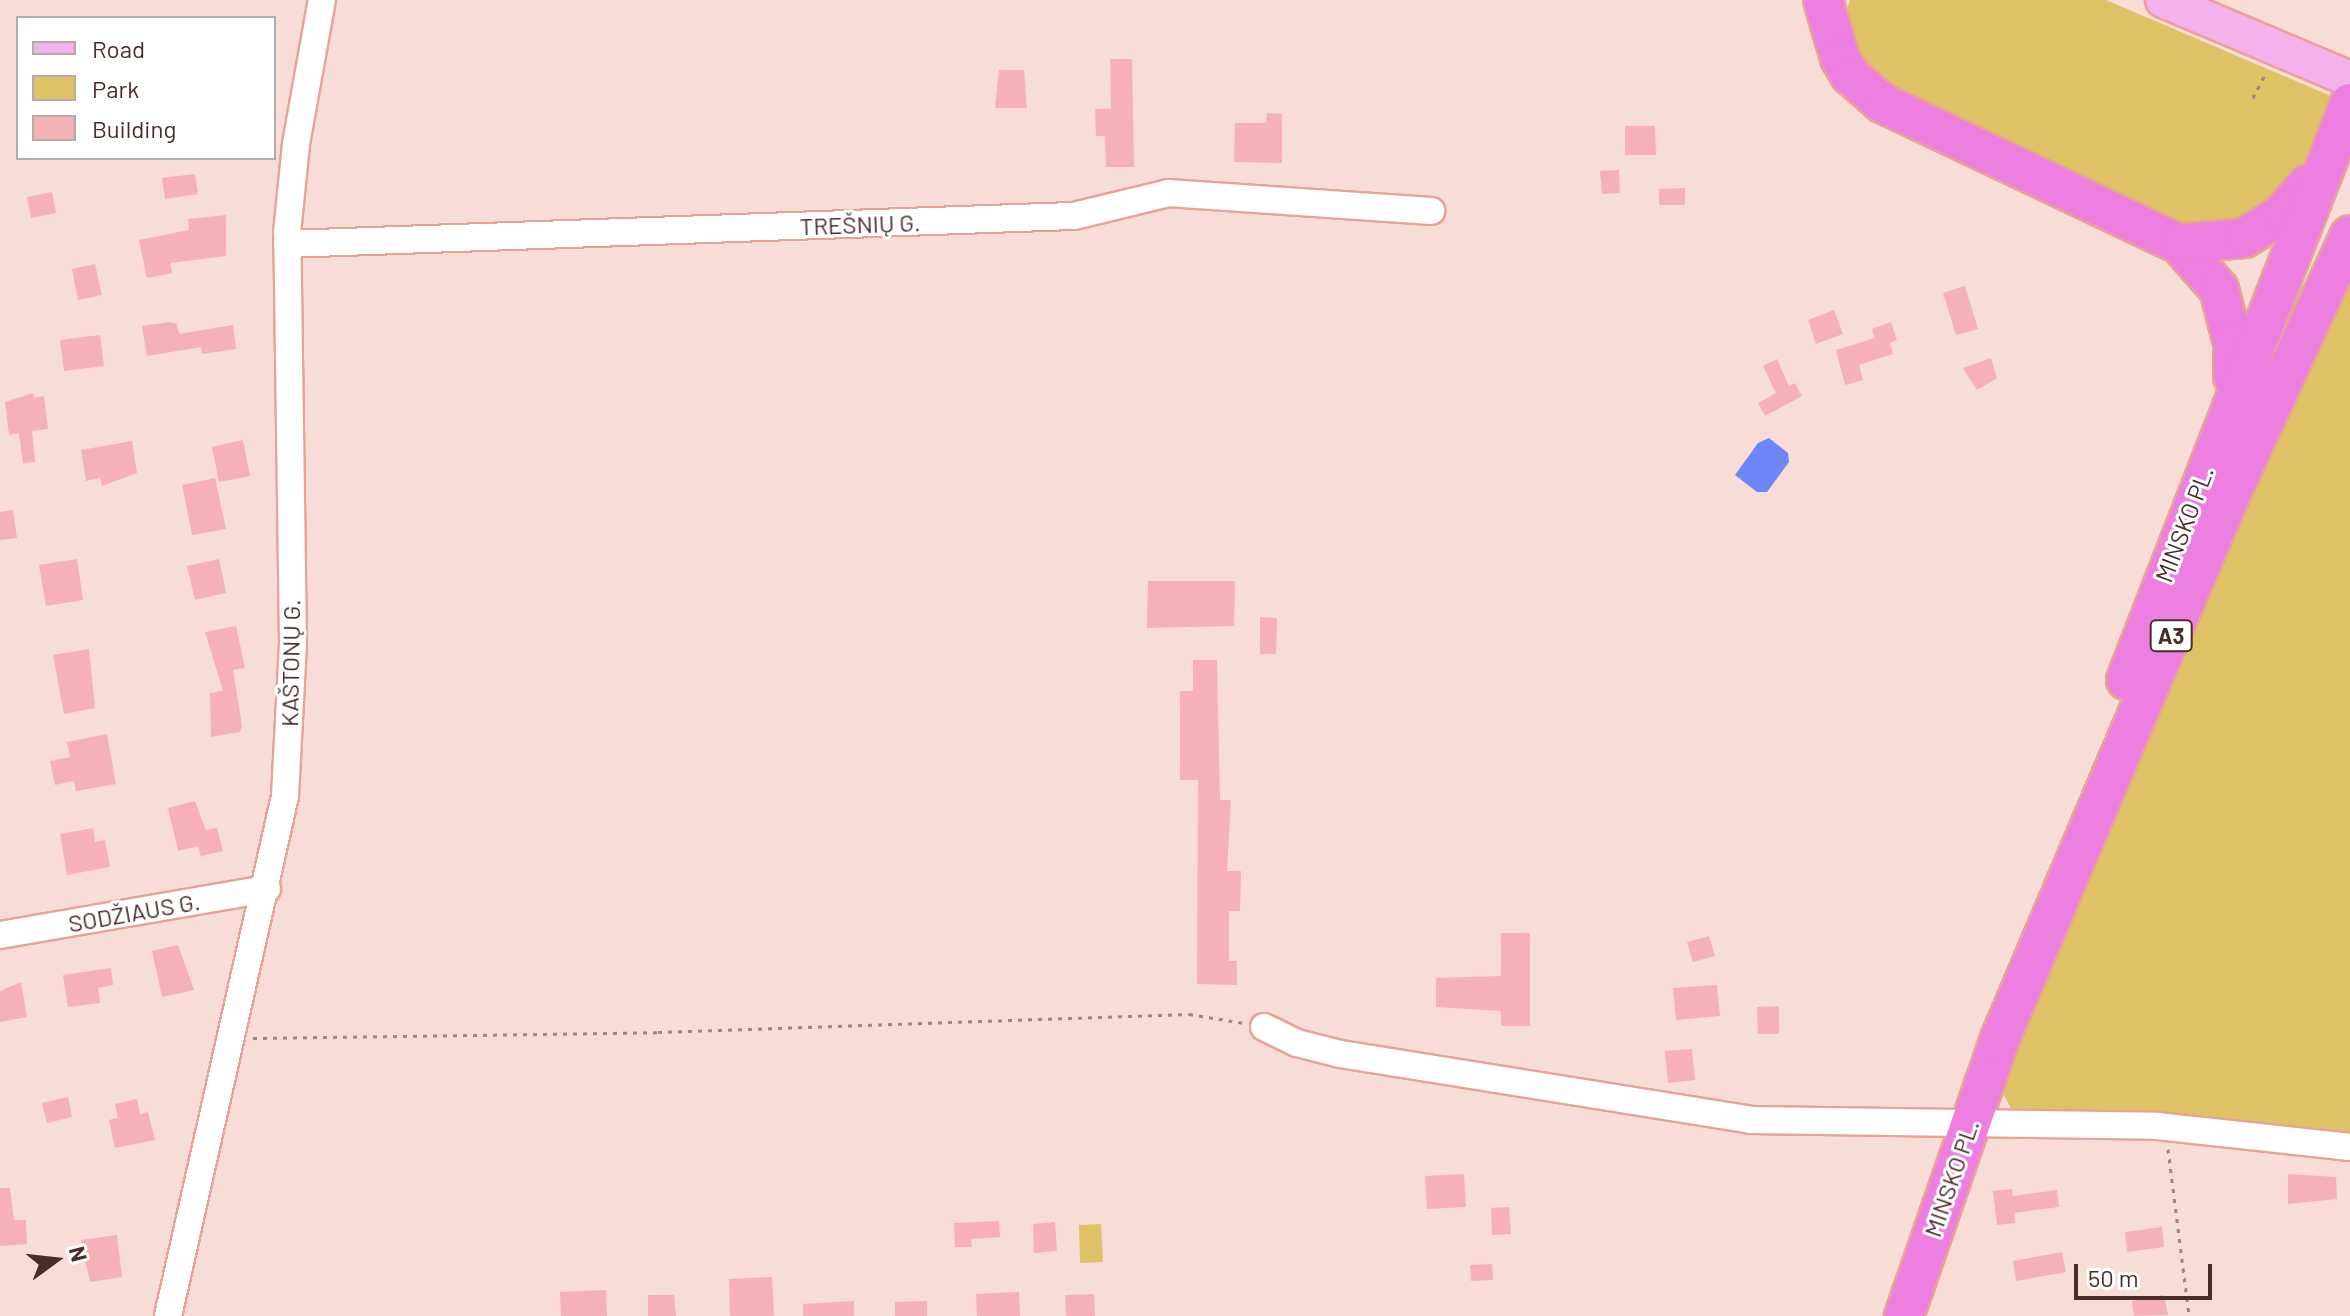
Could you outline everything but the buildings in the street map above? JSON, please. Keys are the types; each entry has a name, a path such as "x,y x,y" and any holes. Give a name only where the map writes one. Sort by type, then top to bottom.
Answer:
{"highway":[{"path":"1828,7 1850,75 1882,103 2179,244 2219,289 2229,315 2234,392"},
{"name":"MINSKO PL.","path":"1904,1316 1999,1041 2033,925 2234,392 2350,103"},
{"path":"2179,244 2226,243 2260,231 2322,168"},
{"name":"MINSKO PL.","path":"1999,1041 2229,498 2350,235"}],"main road":[{"path":"2163,0 2350,79"}],"street":[{"name":"KAŠTONŲ G.","path":"168,1316 234,1038 285,796 293,642 287,244 296,144 322,0"},
{"name":"TREŠNIŲ G.","path":"287,244 1074,216 1168,193 1431,211"},
{"name":"SODŽIAUS G.","path":"0,935 267,889"},
{"path":"1264,1027 1297,1043 1340,1054 1702,1115 1750,1120 2157,1126 2350,1147"}],"path":[{"path":"234,1038 658,1032 1189,1014 1264,1027"},
{"path":"2157,1126 2175,1179 2189,1316"}],"green space":[{"path":"1850,0 2106,0 2331,96 2297,179 2252,225 2183,229 1913,104 1864,66 1845,15"},
{"path":"2350,279 2350,1140 2013,1112 2000,1088 2149,728"},
{"path":"1101,1224 1103,1262 1080,1263 1079,1225"}],"water":[{"path":"1769,438 1788,453 1789,462 1767,492 1757,492 1735,475 1758,443"}]}
